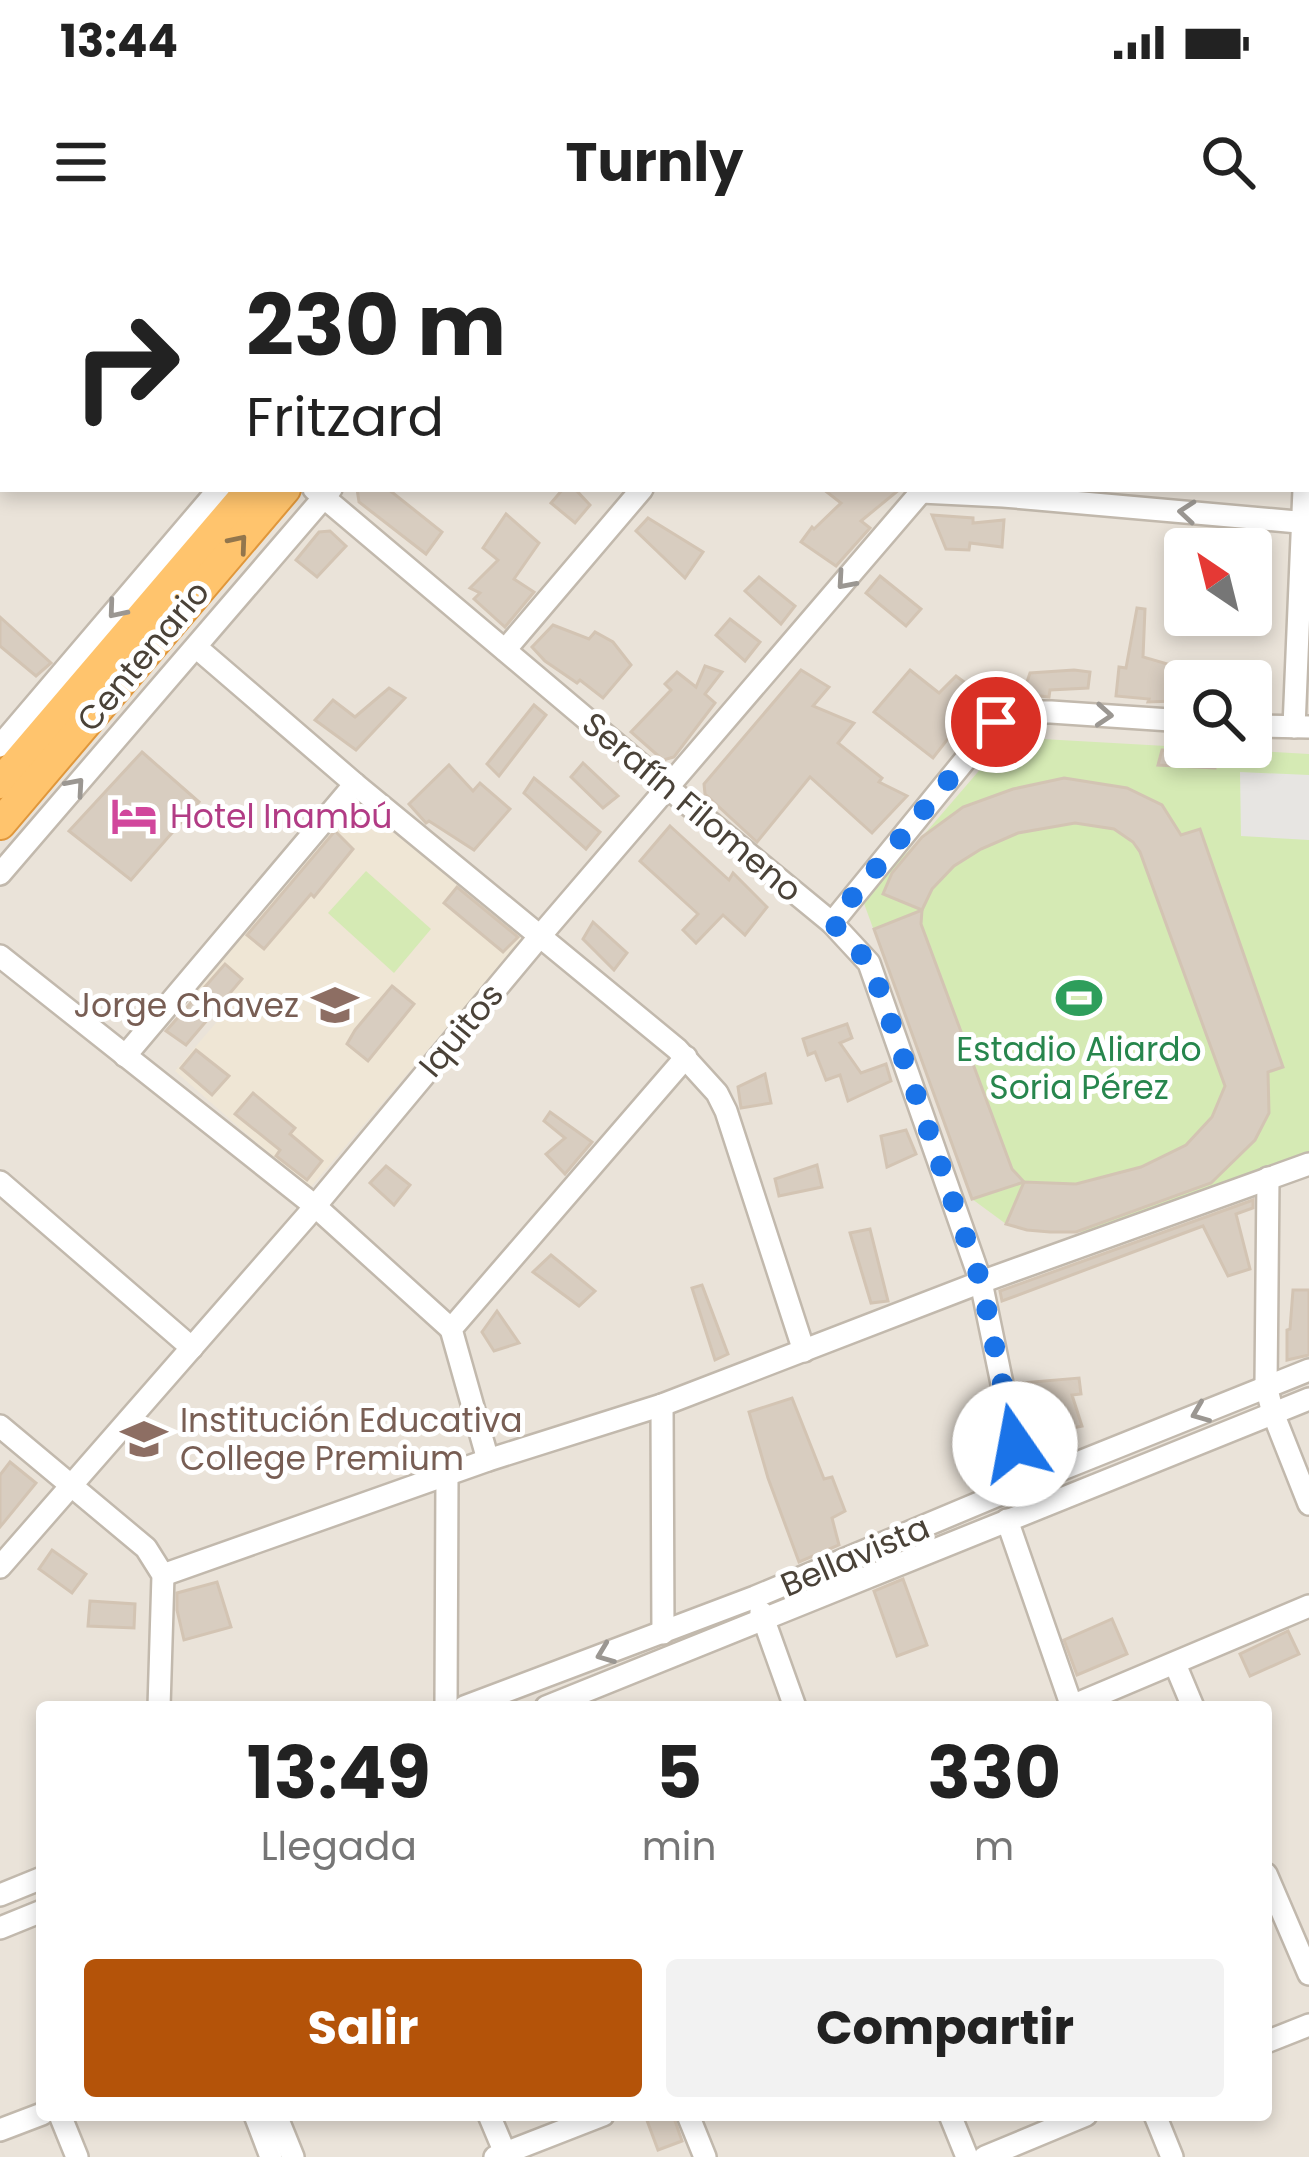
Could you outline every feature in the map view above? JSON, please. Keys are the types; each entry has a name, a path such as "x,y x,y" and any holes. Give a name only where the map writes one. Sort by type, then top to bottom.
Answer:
{"highway":[{"name":"Centenario","path":"0,783 248,492"},
{"name":"Centenario","path":"0,824 282,492"}],"street":[{"path":"4,733 216,492"},
{"path":"0,874 323,492"},
{"name":"Serafín Filomeno","path":"323,492 832,922 869,963 981,1282 1023,1485"},
{"path":"505,650 639,492"},
{"name":"Iquitos","path":"0,1567 315,1206 919,492"},
{"path":"1003,492 1306,523"},
{"path":"1301,727 1304,492"},
{"path":"196,647 686,1058 726,1111 804,1351"},
{"path":"832,922 996,722 1021,712 1164,720"},
{"path":"125,1056 355,784"},
{"path":"0,956 315,1206 451,1329 488,1460"},
{"path":"451,1329 686,1058"},
{"path":"163,1575 488,1460 662,1405 981,1282 1309,1164"},
{"path":"1268,1178 1266,1387 1309,1504"},
{"path":"0,1182 192,1348"},
{"name":"Bellavista","path":"480,1701 755,1597 1309,1370"},
{"name":"Bellavista","path":"561,1701 1309,1399"},
{"path":"662,1405 663,1633"},
{"path":"0,1426 146,1548 163,1575 159,1701"},
{"path":"446,1701 447,1476"},
{"path":"1007,1520 1070,1701"},
{"path":"755,1597 793,1701"},
{"path":"1086,1701 1309,1606"},
{"path":"1174,1664 1190,1701"},
{"path":"0,1895 36,1880"},
{"path":"1272,1888 1309,1974"},
{"path":"0,1928 36,1913"},
{"path":"1272,2040 1309,2025"},
{"path":"0,2130 36,2116"},
{"path":"62,2121 77,2157"},
{"path":"257,2121 271,2157"},
{"path":"278,2121 292,2157"},
{"path":"491,2121 500,2155 588,2121"},
{"path":"690,2121 705,2157"},
{"path":"952,2121 967,2157"},
{"path":"986,2157 1072,2121"},
{"path":"1157,2121 1172,2157"}],"shaded area":[{"path":"0,492 1309,492 1309,2157 0,2157"},
{"path":"1240,772 1309,775 1309,840 1241,836"},
{"name":"Jorge Chavez","path":"357,797 523,938 309,1189 175,1071 220,1018 188,992"}],"green space":[{"name":"Estadio Aliardo Soria Pérez","path":"1008,737 1164,746 1164,768 1272,768 1272,752 1309,754 1309,1152 1086,1232 1027,1230 1006,1224 972,1199 862,898"},
{"path":"366,871 431,929 394,973 328,913"}],"building":[{"path":"357,492 392,492 442,532 426,554 359,502"},
{"path":"560,492 578,492 590,505 575,523 551,503"},
{"path":"827,492 896,492 861,521 870,528 836,566 801,542 841,503"},
{"path":"506,514 539,543 514,579 534,592 505,627 474,599 480,593 470,588 498,560 483,548"},
{"path":"932,515 973,518 973,523 1004,520 1002,547 970,543 969,550 946,549"},
{"path":"648,518 703,552 685,578 636,531"},
{"path":"330,531 346,546 317,577 296,560 319,532"},
{"path":"880,576 921,609 906,626 866,593"},
{"path":"759,577 795,606 781,624 745,591"},
{"path":"1137,608 1145,609 1143,657 1164,663 1164,701 1116,696 1119,667 1126,668"},
{"path":"0,617 51,663 36,676 0,646"},
{"path":"730,619 760,642 745,661 716,635"},
{"path":"553,625 589,639 595,632 613,642 631,665 603,698 545,661 532,647"},
{"path":"705,666 722,672 705,694 715,703 674,757 663,760 631,732 671,690 665,684 677,672 696,687"},
{"path":"801,670 829,687 813,706 854,723 838,743 882,778 879,782 907,796 872,833 810,777 757,842 705,794 704,784"},
{"path":"910,670 939,693 956,676 982,695 933,758 874,712"},
{"path":"1090,672 1088,688 1050,690 1049,697 1023,694 1030,673"},
{"path":"389,688 405,698 356,750 315,720 333,700 355,717"},
{"path":"534,705 546,715 499,776 487,764"},
{"name":"Hotel Inambú","path":"142,752 199,802 131,880 69,831"},
{"path":"583,763 618,796 603,808 571,777"},
{"path":"449,765 473,791 480,783 510,809 474,850 426,823 409,804"},
{"path":"534,778 600,832 586,849 524,793"},
{"path":"1064,778 1127,788 1162,805 1181,835 1200,829 1283,1067 1268,1072 1269,1113 1255,1140 1211,1183 1076,1232 1050,1232 1006,1224 1024,1182 1076,1184 1141,1167 1186,1145 1212,1117 1225,1086 1140,852 1114,829 1075,823 1018,833 981,849 954,866 932,889 922,910 883,894 892,873 922,837 963,807"},
{"path":"670,826 729,880 733,873 767,907 745,935 723,915 696,943 683,930 698,914 640,861"},
{"path":"335,831 353,849 264,949 247,935"},
{"path":"457,887 518,937 503,952 444,903"},
{"path":"922,910 921,924 1012,1169 1024,1182 972,1199 874,929"},
{"path":"593,922 627,953 614,970 583,939"},
{"path":"225,964 242,979 186,1045 166,1031"},
{"path":"392,986 414,1004 368,1061 347,1044"},
{"path":"847,1024 852,1038 840,1043 861,1073 886,1064 891,1081 848,1101 840,1075 826,1080 815,1052 808,1055 803,1039"},
{"path":"196,1050 229,1076 212,1095 181,1068"},
{"path":"765,1074 771,1103 741,1108 738,1087"},
{"path":"253,1093 295,1128 290,1134 322,1161 307,1180 276,1156 280,1150 235,1114"},
{"path":"550,1112 592,1142 565,1174 546,1154 565,1138 544,1121"},
{"path":"906,1130 916,1154 887,1167 881,1136"},
{"path":"817,1165 822,1187 779,1196 775,1179"},
{"path":"386,1166 410,1185 394,1205 370,1183"},
{"path":"1253,1200 1253,1208 1236,1214 1250,1269 1228,1276 1203,1226 1002,1301 1000,1291"},
{"path":"870,1229 888,1301 871,1303 850,1233"},
{"path":"551,1255 595,1291 579,1306 533,1272"},
{"path":"702,1285 728,1354 715,1360 692,1288"},
{"path":"1293,1290 1309,1290 1309,1355 1287,1360 1287,1330"},
{"path":"497,1311 519,1343 494,1351 482,1332"},
{"path":"1079,1378 1081,1394 1072,1395 1082,1426 1047,1433 1037,1397 1021,1398 1020,1383"},
{"path":"792,1398 824,1479 832,1477 845,1511 832,1518 839,1545 799,1562 749,1412"},
{"path":"10,1462 36,1483 0,1527 0,1475"},
{"path":"52,1550 86,1574 72,1593 39,1569"},
{"path":"903,1579 927,1645 897,1656 874,1591"},
{"path":"217,1582 231,1627 184,1640 177,1593"},
{"path":"90,1601 135,1604 134,1628 88,1626"},
{"path":"1112,1619 1127,1654 1077,1675 1064,1640"},
{"path":"1288,1631 1299,1654 1250,1676 1240,1654"},
{"path":"647,2121 675,2121 682,2141 658,2150"}],"place":[{"name":"Hotel Inambú","path":"134,816"},
{"name":"Estadio Aliardo Soria Pérez","path":"1079,998"},
{"name":"Jorge Chavez","path":"335,1005"},
{"name":"Institución Educativa College Premium","path":"144,1439"}],"route":[{"path":"996,722 832,922 869,963 879,988 981,1282 1015,1444"}]}
